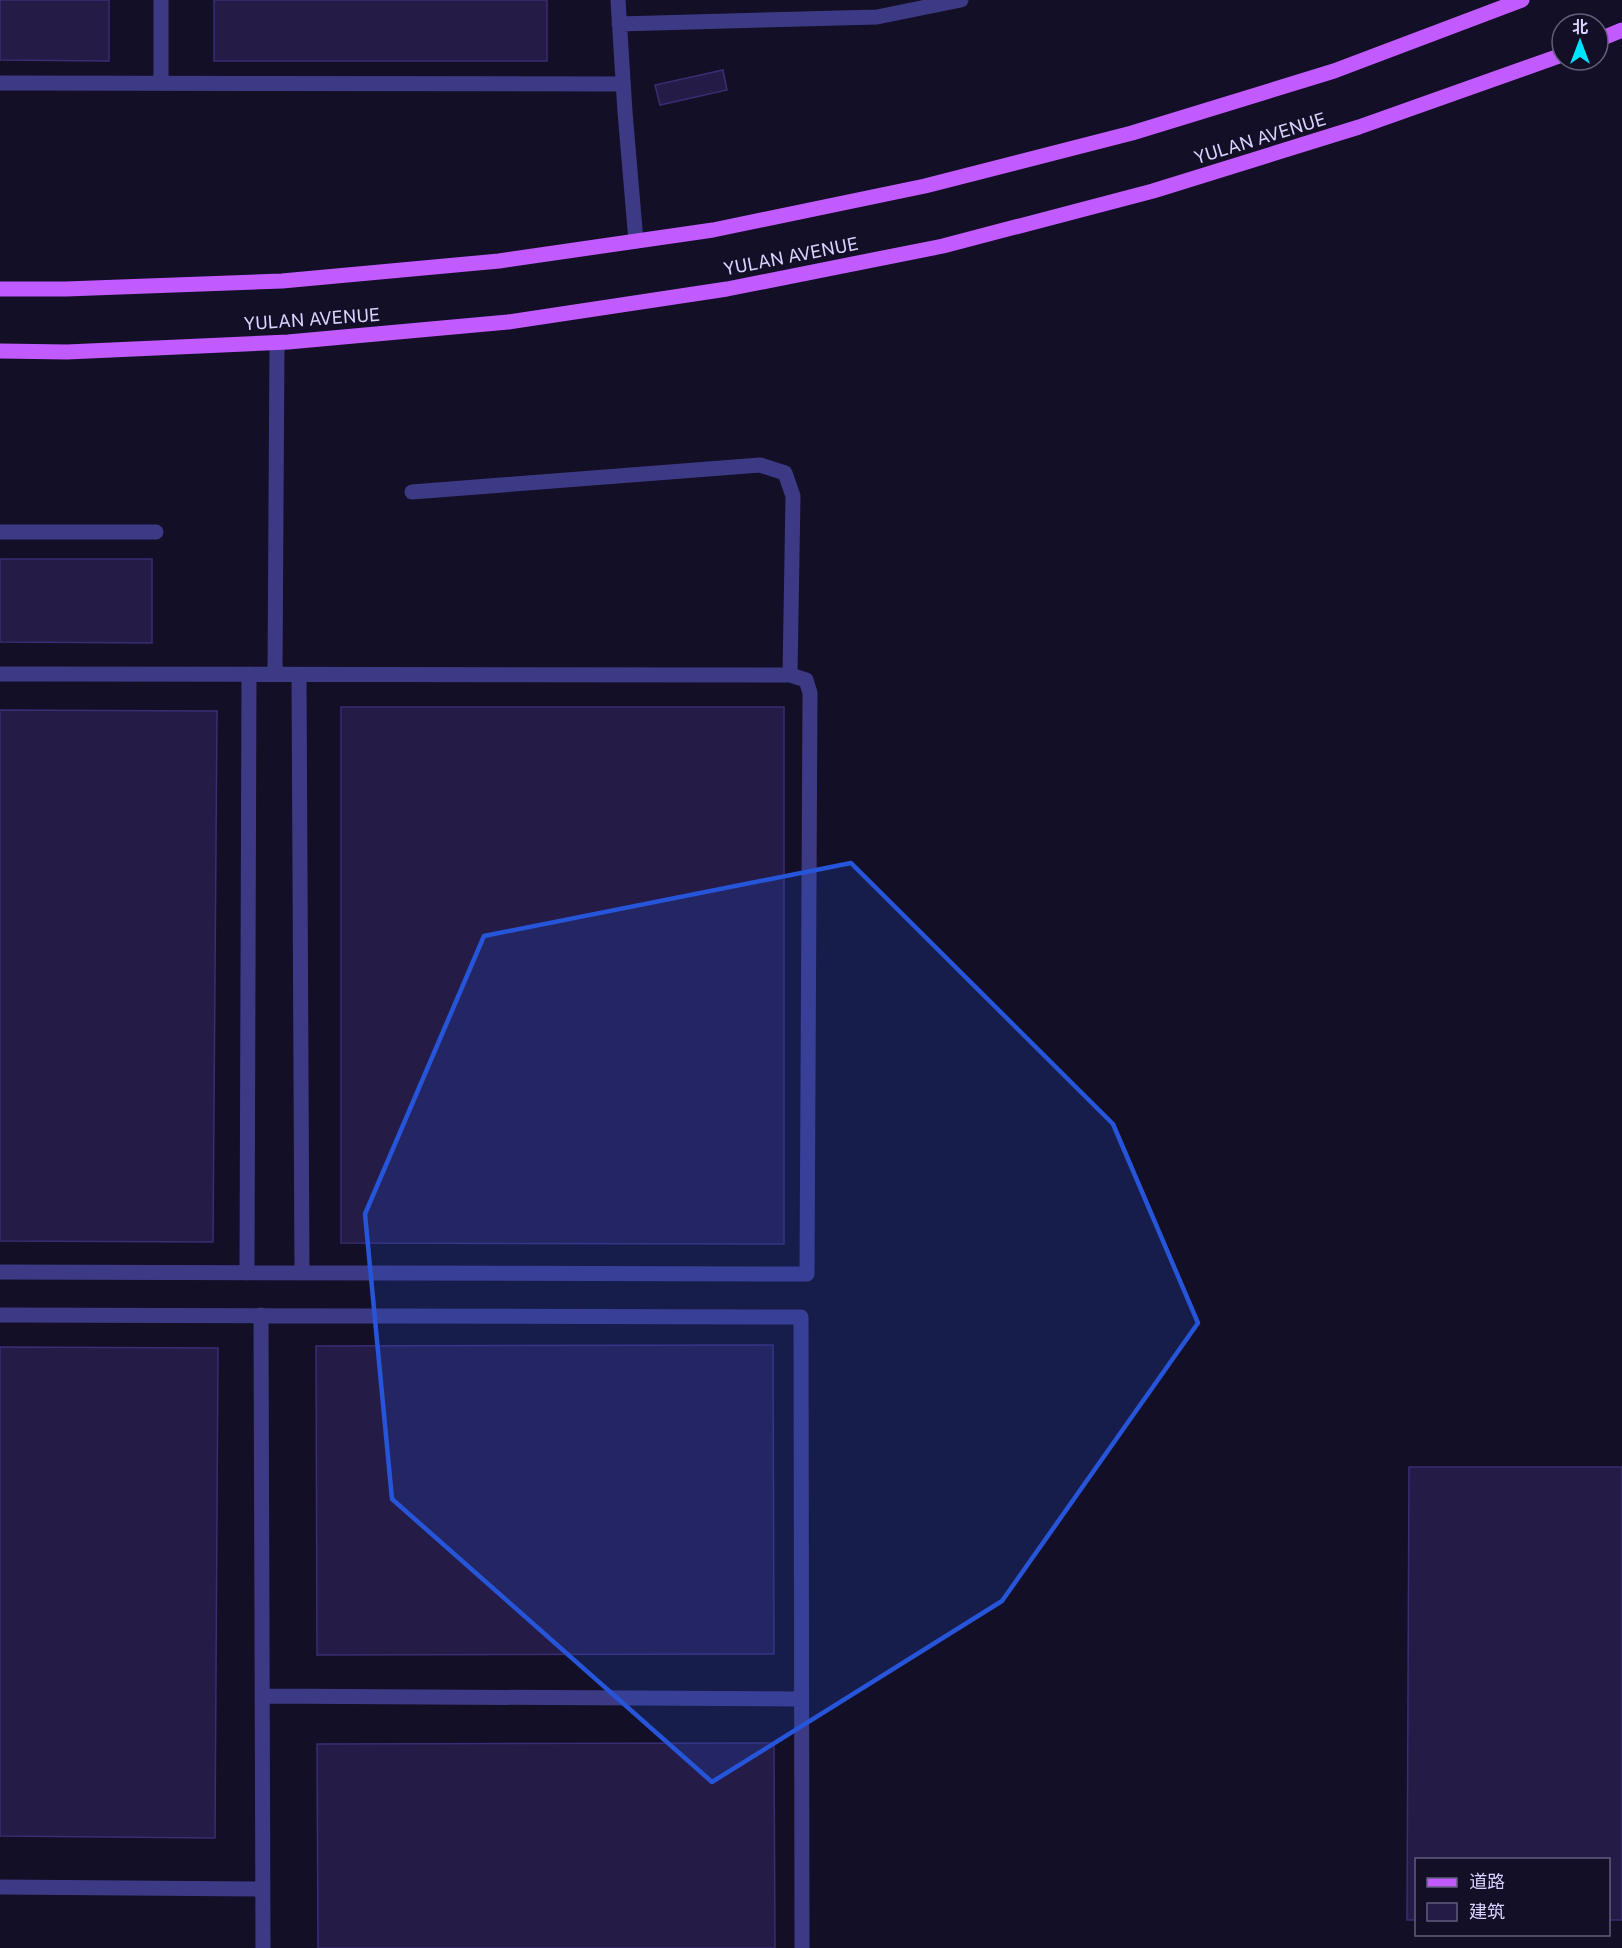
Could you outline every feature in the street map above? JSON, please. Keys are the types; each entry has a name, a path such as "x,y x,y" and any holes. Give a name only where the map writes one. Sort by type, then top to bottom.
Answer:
{"main road":[{"path":"0,290 282,281 499,261 713,230 925,186 1132,133 1335,71 1522,0"},
{"name":"YULAN AVENUE","path":"0,351 67,352 277,343 508,322 728,289 943,246 1153,191 1359,127 1550,59"}],"lane":[{"path":"161,0 161,83"},
{"path":"618,0 636,241"},
{"path":"620,24 877,17 962,0"},
{"path":"0,83 623,84"},
{"path":"275,674 277,343"},
{"path":"412,492 759,465 785,473 793,496 790,675"},
{"path":"0,532 156,532"},
{"path":"0,674 790,675 806,680 810,693 807,1274 0,1272"},
{"path":"247,1273 249,674"},
{"path":"299,675 302,1273"},
{"path":"0,1315 801,1317 802,1948"},
{"path":"261,1316 263,1948"},
{"path":"262,1696 801,1699"},
{"path":"0,1887 263,1889"}],"highlighted area":[{"path":"851,863 1113,1124 1198,1323 1002,1601 712,1782 392,1499 365,1214 484,936"}],"building":[{"path":"0,0 109,0 109,61 0,60"},
{"path":"214,0 547,0 547,61 214,61"},
{"path":"723,70 727,90 660,105 655,85"},
{"path":"0,559 152,559 152,643 0,642"},
{"path":"341,707 784,707 784,1244 341,1243"},
{"path":"0,710 217,711 213,1242 0,1241"},
{"path":"773,1345 774,1654 317,1655 316,1346"},
{"path":"0,1347 218,1348 215,1838 0,1836"},
{"path":"1409,1467 1622,1467 1622,1920 1610,1920 1610,1858 1415,1858 1415,1920 1407,1920"},
{"path":"774,1743 775,1948 318,1948 317,1744"}]}
